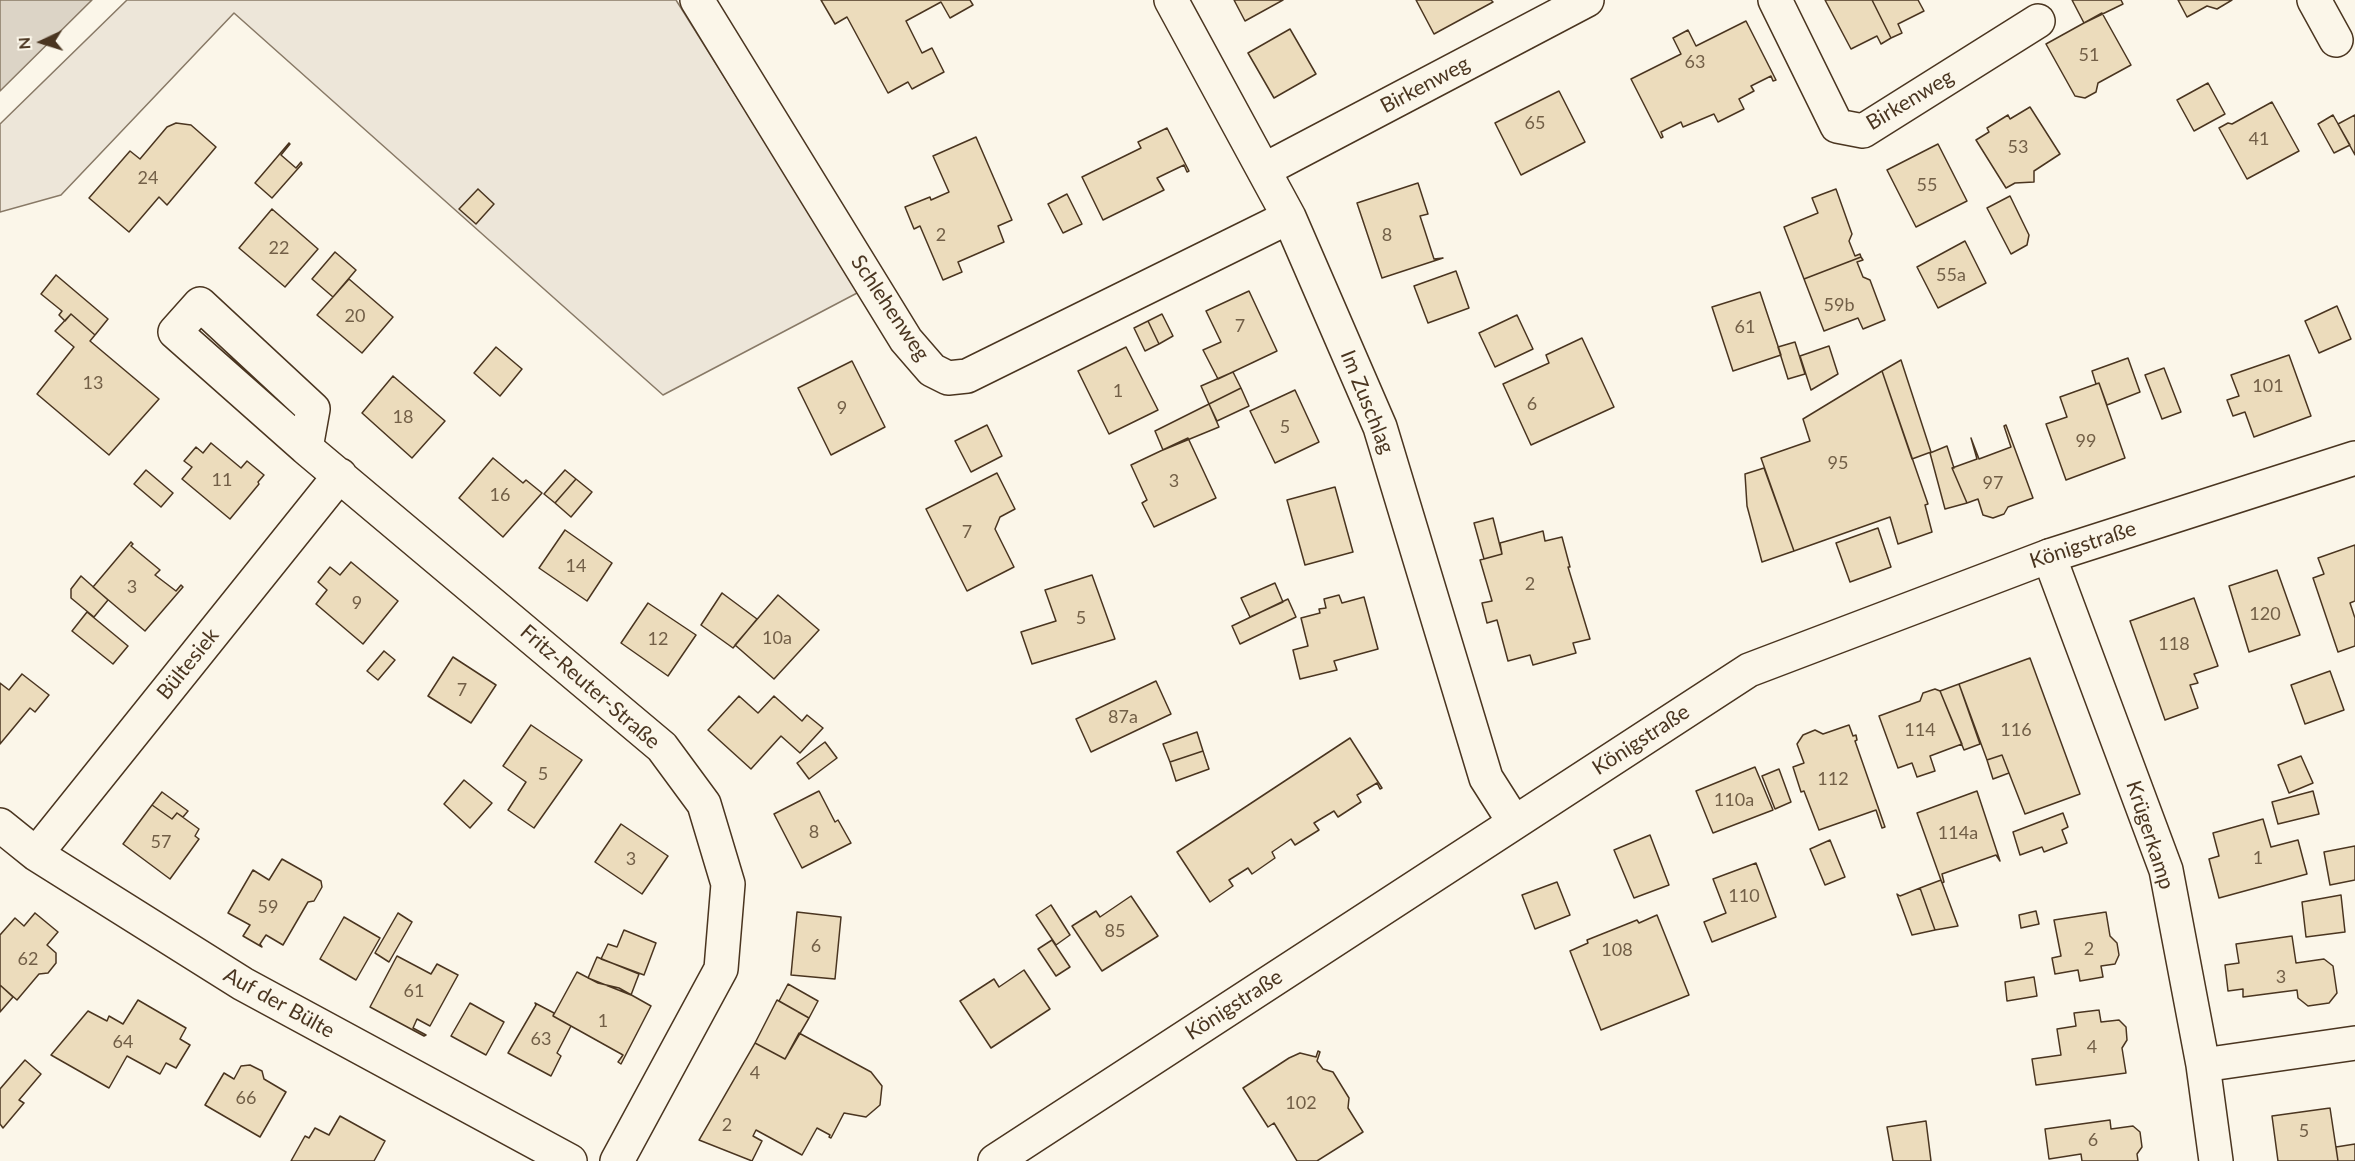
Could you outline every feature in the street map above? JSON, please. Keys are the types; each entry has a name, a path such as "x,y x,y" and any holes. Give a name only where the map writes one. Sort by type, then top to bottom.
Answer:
{"street":[{"name":"Schlehenweg","path":"697,0 906,340 932,370 948,378 967,376 1288,217"},
{"name":"Im Zuschlag","path":"1171,0 1288,217 1380,427 1486,778 1514,822"},
{"name":"Birkenweg","path":"1264,170 1587,0"},
{"name":"Birkenweg","path":"1775,0 1837,126 1863,131 2037,21"},
{"path":"2314,0 2336,40"},
{"name":"Fritz-Reuter-Straße","path":"306,448 662,747 704,804 728,884 721,969 617,1161"},
{"name":"Königstraße","path":"995,1161 1749,670 2049,555 2355,458"},
{"name":"Bültesiek","path":"36,854 340,475"},
{"name":"Krügerkamp","path":"2049,555 2166,870 2203,1065 2216,1161"},
{"name":"Auf der Bülte","path":"0,825 36,854 243,984 570,1161"},
{"path":"2203,1065 2355,1043"}],"shaded area":[{"path":"0,0 92,0 0,91"},
{"path":"127,0 676,0 859,292 663,395 234,13 61,195 0,212 0,124"}],"building":[{"path":"821,0 970,0 973,5 950,18 941,2 906,21 922,53 932,48 944,72 912,89 908,82 888,93 847,17 835,24"},
{"path":"1234,0 1283,0 1245,21"},
{"path":"1416,0 1491,0 1493,2 1434,34"},
{"path":"1825,0 1872,0 1891,38 1881,44 1877,36 1851,49"},
{"path":"1872,0 1918,0 1924,11 1898,24 1902,33 1891,38"},
{"path":"2072,0 2121,0 2123,4 2084,23"},
{"path":"2178,0 2232,0 2217,9 2207,6 2187,17"},
{"path":"2102,13 2131,65 2098,83 2096,92 2085,98 2075,96 2046,44"},
{"path":"1746,21 1776,80 1773,81 1771,76 1751,86 1754,91 1739,99 1744,109 1718,122 1714,114 1683,127 1681,122 1661,132 1663,137 1661,138 1631,79 1681,54 1673,38 1688,30 1696,46"},
{"path":"1290,29 1316,74 1274,98 1248,53"},
{"path":"2208,83 2225,114 2194,131 2177,100"},
{"path":"1559,91 1585,142 1521,175 1495,123"},
{"path":"2272,102 2299,151 2247,179 2219,128 2228,123 2232,124"},
{"path":"2030,107 2060,154 2034,171 2034,182 2015,183 2006,188 1976,140 1989,132 1987,128 2008,115 2010,119"},
{"path":"2333,115 2350,145 2334,153 2318,124"},
{"path":"2355,115 2355,155 2338,124"},
{"path":"176,123 191,125 216,147 167,205 159,197 129,232 89,198 130,151 140,159 167,127"},
{"path":"1167,128 1189,171 1187,172 1184,165 1157,178 1164,190 1103,220 1082,177 1141,148 1138,142"},
{"path":"976,137 1012,220 998,226 1004,242 958,262 962,272 943,280 920,226 914,229 905,207 949,192 933,156"},
{"path":"289,143 281,155 296,168 301,162 302,164 272,198 255,183"},
{"path":"1938,144 1967,201 1916,227 1887,170"},
{"path":"1418,183 1428,214 1420,216 1434,259 1443,258 1382,278 1357,203"},
{"path":"478,189 494,204 476,224 459,209"},
{"path":"1836,189 1852,234 1849,241 1855,256 1860,254 1861,257 1804,279 1784,227 1818,213 1812,198"},
{"path":"1067,194 1082,224 1063,233 1048,204"},
{"path":"2010,196 2029,235 2027,245 2011,254 1987,208"},
{"path":"272,209 318,249 285,287 239,248"},
{"path":"1965,241 1986,283 1938,308 1917,267"},
{"path":"335,252 356,270 333,297 312,279"},
{"path":"1861,257 1863,260 1857,262 1863,277 1870,280 1885,320 1863,329 1858,318 1824,331 1804,279"},
{"path":"1456,271 1469,308 1428,323 1414,286"},
{"path":"56,275 108,319 95,335 71,314 65,321 59,315 62,311 41,294"},
{"path":"349,279 393,317 362,353 317,315"},
{"path":"1249,291 1277,351 1218,379 1203,350 1221,342 1206,311"},
{"path":"1760,292 1781,355 1733,371 1712,307"},
{"path":"2337,306 2351,339 2319,353 2305,321"},
{"path":"71,314 95,335 90,341 159,399 109,455 37,394 74,347 55,331"},
{"path":"1162,314 1173,336 1159,344 1148,321"},
{"path":"1517,315 1533,349 1495,367 1479,333"},
{"path":"1148,321 1159,344 1145,351 1134,328"},
{"path":"1582,338 1614,407 1531,445 1503,384 1549,363 1546,355"},
{"path":"1795,342 1805,374 1788,379 1778,347"},
{"path":"1829,346 1838,374 1811,390 1800,356"},
{"path":"496,347 522,369 500,396 474,373"},
{"path":"1126,347 1158,410 1109,434 1078,371"},
{"path":"2289,355 2311,416 2254,437 2245,412 2233,416 2227,400 2239,396 2231,375"},
{"path":"2128,358 2140,392 2107,405 2092,371"},
{"path":"1901,360 1931,452 1912,459 1882,371"},
{"path":"852,361 885,427 831,455 798,388"},
{"path":"2164,368 2181,412 2162,419 2145,375"},
{"path":"1882,371 1928,504 1925,505 1932,532 1898,544 1890,517 1794,551 1761,458 1810,441 1803,419"},
{"path":"1233,372 1241,388 1209,404 1201,386"},
{"path":"393,376 445,421 412,458 362,413"},
{"path":"2099,383 2125,458 2066,480 2046,424 2067,417 2060,397"},
{"path":"1241,388 1249,406 1217,421 1209,404"},
{"path":"1295,390 1319,442 1275,463 1250,411"},
{"path":"1209,404 1219,427 1163,450 1155,431"},
{"path":"987,425 1002,456 971,472 955,441"},
{"path":"2006,425 2033,498 2008,507 2004,514 1993,518 1983,515 1978,499 1967,503 1952,468 1977,459 1971,438 1979,459 2011,447 2004,426"},
{"path":"1188,438 1216,498 1154,527 1142,503 1147,500 1131,465"},
{"path":"211,443 241,468 247,461 264,475 230,519 182,479 192,467 184,461 196,447 203,453"},
{"path":"1947,446 1954,468 1952,468 1967,503 1945,509 1930,453"},
{"path":"493,458 523,483 526,480 542,493 503,537 459,498"},
{"path":"1764,468 1794,551 1762,562 1747,506 1745,474"},
{"path":"146,470 173,493 161,507 134,484"},
{"path":"565,470 576,479 555,503 544,494"},
{"path":"997,473 1015,509 1000,517 995,529 1014,567 967,591 926,509"},
{"path":"576,479 592,492 571,517 555,503"},
{"path":"1335,487 1353,552 1305,565 1287,500"},
{"path":"1493,518 1502,554 1484,559 1474,523"},
{"path":"1878,528 1891,567 1850,582 1836,543"},
{"path":"565,530 612,563 587,601 539,568"},
{"path":"1543,531 1545,541 1562,537 1570,567 1568,567 1590,639 1573,643 1576,653 1533,665 1530,655 1508,661 1497,620 1487,623 1482,603 1492,601 1480,560 1502,554 1500,543"},
{"path":"131,542 133,544 131,546 160,570 155,575 176,591 181,585 183,587 145,631 93,587"},
{"path":"2355,545 2355,601 2350,603 2355,618 2355,646 2338,652 2313,578 2324,574 2318,558"},
{"path":"351,562 398,601 363,644 316,604 327,590 318,582 330,567 340,575"},
{"path":"2277,570 2300,635 2249,652 2229,586"},
{"path":"1092,575 1115,639 1032,664 1021,632 1056,621 1045,590"},
{"path":"81,576 108,600 94,617 71,598 71,589"},
{"path":"1275,583 1283,602 1250,617 1241,598"},
{"path":"722,593 757,619 733,648 701,625"},
{"path":"778,595 819,630 774,679 735,645"},
{"path":"1339,595 1342,603 1364,597 1378,649 1334,661 1337,670 1300,679 1293,650 1308,646 1301,618 1320,613 1319,609 1326,608 1324,599"},
{"path":"2194,598 2218,666 2194,674 2198,683 2190,685 2198,708 2165,720 2130,621"},
{"path":"1288,599 1296,617 1240,644 1232,626"},
{"path":"648,603 696,635 668,676 621,643"},
{"path":"87,612 128,646 113,664 72,631"},
{"path":"384,651 395,660 378,680 367,671"},
{"path":"453,657 496,685 471,723 428,696"},
{"path":"2030,658 2080,794 2025,814 2002,755 1987,760 1959,684"},
{"path":"2330,671 2344,710 2305,724 2291,685"},
{"path":"22,674 49,695 35,712 30,708 0,744 0,683 9,690"},
{"path":"1156,681 1171,714 1091,752 1076,719"},
{"path":"1959,684 1980,744 1964,750 1940,691"},
{"path":"1935,689 1940,691 1962,744 1930,756 1935,771 1917,777 1912,763 1898,768 1879,716 1920,701 1923,693"},
{"path":"739,696 758,713 774,696 802,721 807,715 823,728 800,753 781,736 751,769 708,730"},
{"path":"531,725 582,760 534,828 508,810 526,782 503,766"},
{"path":"1849,725 1853,736 1856,735 1857,740 1855,741 1885,827 1882,828 1876,810 1819,830 1804,791 1801,792 1793,767 1804,763 1797,744 1803,735 1815,730 1823,734"},
{"path":"1197,732 1203,751 1170,762 1163,744"},
{"path":"1350,738 1382,788 1380,789 1377,783 1357,795 1361,802 1338,817 1334,811 1314,823 1319,830 1295,845 1291,839 1272,852 1275,858 1252,874 1248,868 1229,880 1233,886 1210,902 1177,852"},
{"path":"825,742 837,758 809,779 797,763"},
{"path":"1203,751 1209,769 1176,781 1170,762"},
{"path":"2002,755 2009,773 1993,779 1987,760"},
{"path":"2301,756 2313,783 2289,793 2278,765"},
{"path":"1755,767 1773,810 1713,833 1696,791"},
{"path":"1779,769 1791,802 1775,809 1762,776"},
{"path":"464,780 492,803 470,828 444,804"},
{"path":"819,791 835,822 838,820 851,843 802,868 774,814"},
{"path":"1977,791 2000,861 1996,855 1942,874 1944,882 1942,883 1917,813"},
{"path":"2313,791 2319,814 2278,824 2272,802"},
{"path":"162,792 188,811 183,817 177,813 172,819 152,805"},
{"path":"152,805 172,819 177,813 199,829 195,836 199,839 170,879 123,844"},
{"path":"2063,813 2068,827 2062,830 2067,843 2044,852 2042,847 2020,855 2013,832"},
{"path":"2263,819 2271,847 2298,840 2307,874 2219,898 2209,859 2219,856 2213,833"},
{"path":"621,824 668,856 642,894 595,862"},
{"path":"1650,835 1669,885 1634,898 1614,850"},
{"path":"1830,840 1845,877 1825,885 1810,849"},
{"path":"2355,846 2355,880 2330,885 2324,852"},
{"path":"282,859 321,881 322,887 314,901 308,902 283,945 266,935 260,944 262,947 243,936 250,925 228,913 253,870 269,880"},
{"path":"1756,863 1776,917 1712,942 1704,922 1726,913 1713,879"},
{"path":"1941,880 1958,926 1935,930 1920,888"},
{"path":"1557,882 1570,915 1535,929 1522,895"},
{"path":"1920,888 1935,930 1912,935 1897,894 1900,896"},
{"path":"2341,895 2345,932 2306,937 2302,902"},
{"path":"1131,896 1158,936 1102,971 1072,926 1096,911 1100,917"},
{"path":"1051,905 1070,935 1056,945 1036,915"},
{"path":"2036,911 2039,924 2021,928 2019,915"},
{"path":"797,912 841,917 835,979 791,975"},
{"path":"2106,912 2110,936 2117,943 2119,955 2115,964 2101,966 2103,977 2080,981 2078,970 2055,974 2052,958 2061,956 2054,920"},
{"path":"35,913 58,932 47,945 56,953 56,963 48,973 39,974 17,1000 0,985 0,935 15,918 24,926"},
{"path":"398,913 412,922 389,962 375,953"},
{"path":"1657,915 1689,995 1601,1030 1570,951 1588,943 1587,940 1637,920 1639,923"},
{"path":"344,917 380,938 356,980 320,959"},
{"path":"624,930 656,943 644,975 601,959 608,944 617,947"},
{"path":"2292,936 2296,963 2324,959 2333,966 2337,993 2329,1003 2308,1006 2298,998 2297,990 2243,997 2243,989 2228,991 2225,965 2239,963 2236,944"},
{"path":"1052,940 1070,967 1056,976 1038,949"},
{"path":"397,956 431,974 437,964 458,975 430,1026 417,1019 413,1028 426,1035 424,1036 370,1007"},
{"path":"597,957 639,974 631,995 588,978"},
{"path":"1024,970 1050,1009 991,1048 960,1001 994,979 999,987"},
{"path":"577,972 598,983 619,988 651,1006 621,1064 618,1062 623,1055 553,1016"},
{"path":"2034,977 2037,996 2007,1001 2005,982"},
{"path":"788,984 818,1001 809,1018 779,1001"},
{"path":"0,985 13,997 0,1012"},
{"path":"138,1000 186,1028 180,1039 190,1045 176,1068 166,1063 160,1074 127,1056 109,1088 51,1055 88,1011 107,1021 109,1016 123,1024"},
{"path":"777,1000 809,1018 785,1059 755,1043"},
{"path":"470,1003 504,1022 486,1055 451,1036"},
{"path":"535,1003 554,1013 553,1016 571,1026 557,1053 561,1056 551,1076 508,1053 536,1005"},
{"path":"2099,1010 2101,1022 2119,1020 2126,1027 2127,1040 2122,1048 2126,1073 2036,1085 2032,1059 2061,1055 2057,1029 2076,1026 2074,1013"},
{"path":"799,1033 871,1072 882,1086 880,1105 866,1117 844,1113 831,1138 830,1135 817,1128 802,1155 756,1130 753,1136 762,1141 752,1161 699,1140 755,1043 785,1059"},
{"path":"1318,1051 1320,1052 1317,1061 1323,1069 1333,1072 1349,1098 1348,1108 1363,1132 1317,1161 1297,1161 1274,1123 1268,1127 1243,1088 1289,1058 1300,1053 1316,1057"},
{"path":"25,1060 41,1074 19,1100 24,1103 3,1128 0,1124 0,1089"},
{"path":"250,1065 262,1071 264,1079 286,1092 260,1137 205,1105 224,1073 234,1079 241,1066"},
{"path":"2330,1108 2338,1161 2278,1161 2272,1116"},
{"path":"340,1116 385,1141 374,1161 291,1161 305,1136 309,1138 315,1128 329,1135"},
{"path":"2110,1120 2111,1129 2133,1126 2140,1132 2142,1147 2137,1154 2138,1161 2082,1161 2081,1154 2049,1159 2045,1129"},
{"path":"1926,1121 1931,1161 1893,1161 1887,1127"},
{"path":"2355,1144 2355,1161 2338,1161 2336,1147"}]}
